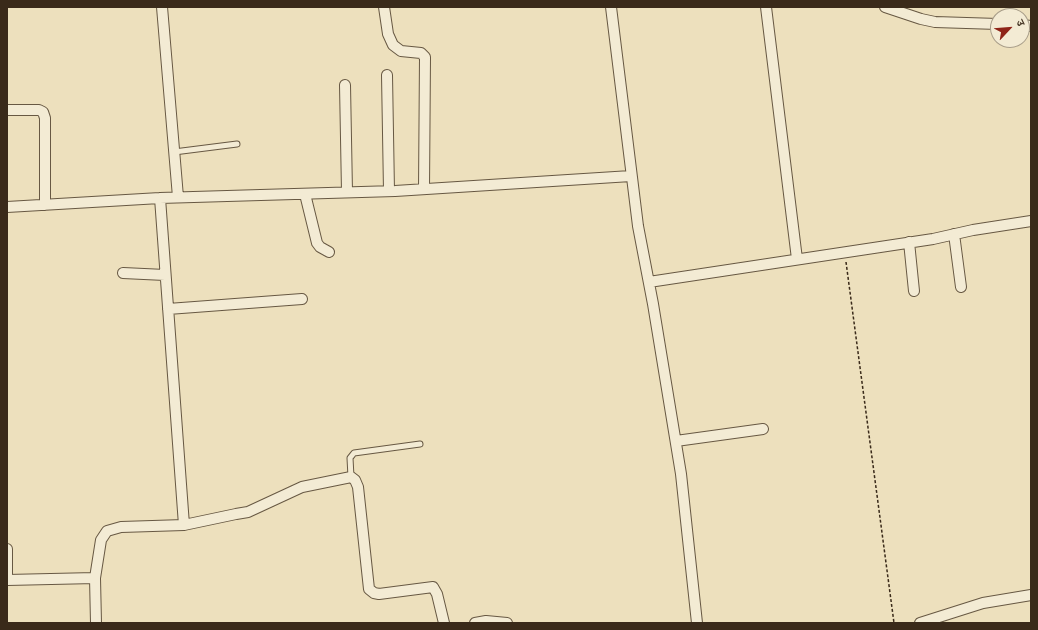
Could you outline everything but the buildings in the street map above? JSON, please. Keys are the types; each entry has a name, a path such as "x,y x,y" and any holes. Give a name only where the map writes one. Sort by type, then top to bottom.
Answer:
{"street":[{"path":"162,7 178,197"},
{"path":"384,7 387,29 393,45 401,51 421,53 424,57 424,190"},
{"path":"611,7 625,112 631,176 676,441 697,623"},
{"path":"766,7 797,259"},
{"path":"885,7 935,22 990,24"},
{"path":"386,75 389,192"},
{"path":"345,85 347,192"},
{"path":"7,110 39,110 43,112 45,118 45,205"},
{"path":"7,207 178,197 389,192 631,176"},
{"path":"305,194 317,243 330,252"},
{"path":"160,198 184,525"},
{"path":"649,282 909,242 1031,221"},
{"path":"954,234 961,287"},
{"path":"909,242 914,291"},
{"path":"124,273 166,275"},
{"path":"168,309 302,299"},
{"path":"676,441 762,429"},
{"path":"96,623 95,578 101,540 107,531 121,527 184,525 248,512 302,487 351,477 355,480 358,487 369,589 374,593 379,594 433,587 437,594 444,623"},
{"path":"7,549 7,580 95,578"},
{"path":"920,623 983,603 1031,594"},
{"path":"476,623 507,623"}],"lane":[{"path":"174,152 237,144"},
{"path":"351,477 350,458 354,453 420,444"}],"path":[{"path":"845,252 894,623"}]}
